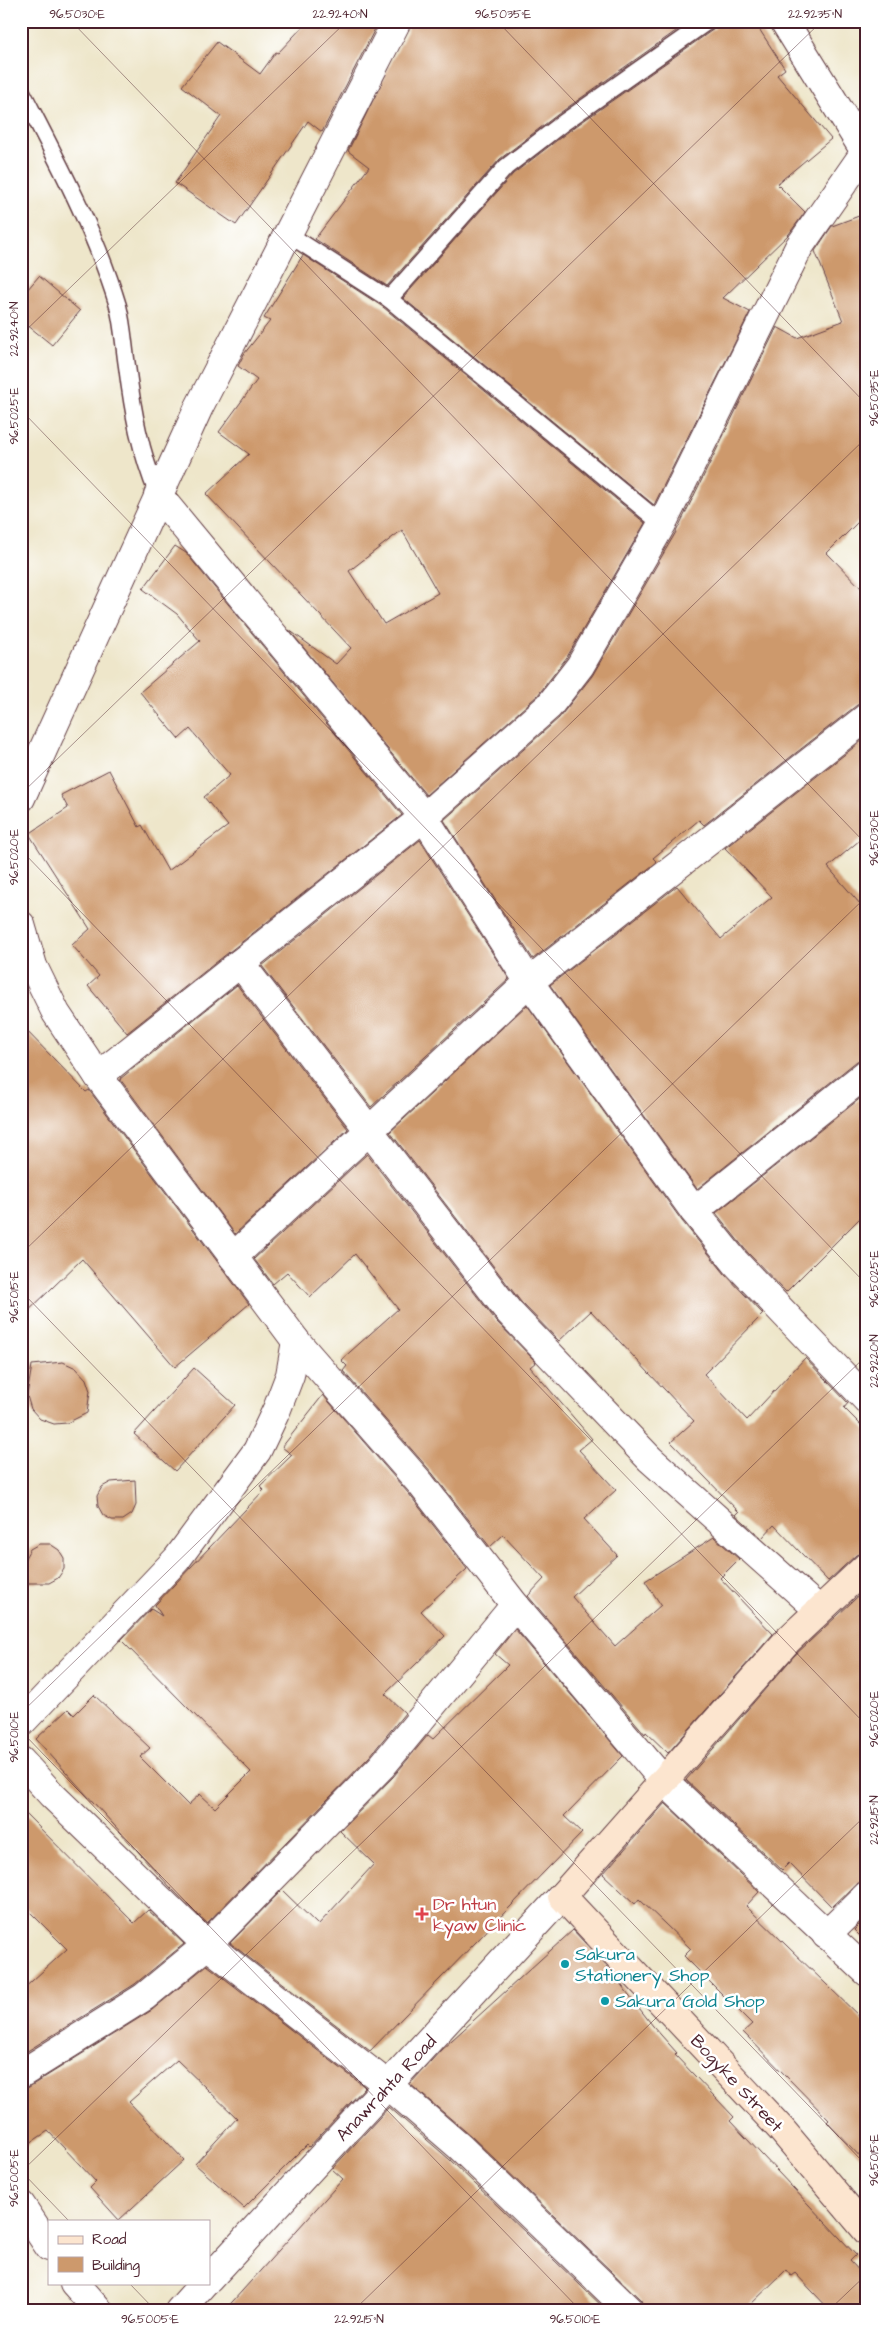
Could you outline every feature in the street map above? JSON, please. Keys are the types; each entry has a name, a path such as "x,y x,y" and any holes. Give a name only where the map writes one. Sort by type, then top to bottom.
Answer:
{"main road":[{"path":"562,1896 788,1640 867,1566"},
{"name":"Bogyke Street","path":"562,1896 781,2129 867,2231"}],"street":[{"path":"21,798 199,407 397,21"},
{"path":"98,1076 424,817 549,706 580,666 662,524 798,247 866,153 784,21"},
{"path":"158,495 424,817 529,982 694,1211 736,1263 867,1400"},
{"path":"233,1257 529,982 867,716"},
{"path":"21,925 33,966 56,1013 98,1076 296,1341 421,1484 515,1605 663,1780 867,1972"},
{"path":"240,963 509,1312 650,1459 819,1610"},
{"path":"694,1211 867,1073"},
{"path":"21,1723 177,1559 257,1451 277,1409 290,1375 296,1341"},
{"path":"21,2074 144,1997 207,1944 382,1766 515,1605"},
{"path":"21,1761 52,1795 207,1944 388,2086 460,2146 630,2311"},
{"path":"826,1935 867,1895"},
{"name":"Anawrahta Road","path":"210,2278 562,1896"},
{"path":"21,2205 48,2246"},
{"path":"75,2284 99,2311"},
{"path":"179,2311 203,2284"}],"lane":[{"path":"389,299 506,167 563,123 708,21"},
{"path":"21,90 70,187 97,247 118,308 137,430 144,461 158,495"},
{"path":"288,234 389,299 662,524"}],"building":[{"path":"308,21 379,21 322,132 308,121 236,225 175,183 221,116 182,86 217,42 260,74 276,52 278,53"},
{"path":"412,21 690,21 557,115 500,159 387,286 315,239 369,167 348,151"},
{"path":"718,21 754,21 785,69 777,75 831,139 777,184 805,212 789,234 723,298 750,312 654,505 403,298 513,174 569,131 714,29"},
{"path":"867,213 867,519 859,521 827,553 867,594 867,702 857,705 704,825 699,820 653,858 657,862 533,959 444,820 559,718 592,676 676,532 777,327 797,338 843,321 815,251 832,226"},
{"path":"303,255 383,307 645,523 567,657 538,695 426,795 289,630 336,664 351,648 206,494 249,454 219,432 257,380 238,366 244,354 270,321 264,318","holes":["402,530 438,593 384,624 349,571"]},
{"path":"39,276 80,311 52,345 21,320 21,297"},
{"path":"175,546 186,553 402,815 127,1033 88,986 99,976 72,945 90,929 29,834 68,808 61,795 109,770 139,827 142,825 168,871 228,826 204,797 230,775 190,729 179,739 140,692 200,641 177,614 143,589"},
{"path":"867,737 867,834 828,867 867,912 867,1058 857,1061 697,1189 550,985 677,886 721,939 772,897 725,848"},
{"path":"420,840 509,979 371,1107 262,966"},
{"path":"237,985 348,1129 235,1234 120,1079"},
{"path":"527,1005 682,1221 725,1274 763,1314 704,1374 747,1420 805,1358 848,1403 844,1408 867,1431 867,1551 856,1555 828,1581 774,1525 762,1538 736,1515 739,1512 671,1442 694,1421 591,1311 559,1341 521,1302 390,1132"},
{"path":"21,1025 86,1092 89,1090 249,1304 175,1367 82,1259 21,1318"},
{"path":"867,1093 867,1211 786,1292 748,1253 716,1213"},
{"path":"367,1154 497,1322 536,1362 530,1367 592,1439 579,1450 616,1490 584,1519 617,1555 572,1597 615,1646 661,1605 645,1581 714,1537 739,1559 720,1578 773,1634 668,1753 646,1732 645,1734 528,1596 544,1579 503,1535 490,1547 433,1474 343,1371 347,1366 341,1360 398,1309 355,1254 310,1297 287,1272 273,1284 254,1259"},
{"path":"63,1362 76,1368 86,1379 90,1391 87,1413 67,1423 54,1424 40,1419 31,1409 27,1396 32,1365"},
{"path":"194,1368 235,1405 175,1471 134,1434"},
{"path":"323,1395 409,1494 467,1569 421,1611 445,1636 385,1694 405,1713 370,1756 207,1923 171,1888 36,1739 68,1709 74,1715 94,1695 150,1748 140,1757 188,1805 200,1794 215,1808 251,1772 121,1640 151,1609 162,1616 155,1605 264,1490 260,1486 292,1455 282,1447"},
{"path":"135,1480 136,1505 132,1514 123,1520 112,1520 103,1515 98,1506 97,1496 102,1487 111,1482"},
{"path":"39,1544 50,1544 59,1550 64,1558 64,1569 58,1578 49,1583 24,1583 25,1558 30,1549"},
{"path":"867,1588 867,1880 856,1884 832,1907 789,1863 782,1870 686,1780 794,1656"},
{"path":"515,1629 623,1756 564,1816 582,1833 370,2051 230,1943 282,1890 318,1925 374,1864 340,1831 393,1777 428,1735 433,1739 508,1665 495,1654"},
{"path":"665,1803 759,1892 746,1906 867,2024 867,2164 827,2122 829,2120 743,2032 752,2024 684,1956 691,1949 639,1899 635,1904 603,1874"},
{"path":"21,1809 134,1923 148,1910 184,1944 135,1984 21,2055 21,1991 67,1949 21,1903"},
{"path":"867,1917 867,1943 854,1930"},
{"path":"573,1930 609,1969 653,2026 677,2053 675,2055 734,2117 730,2121 856,2255 850,2261 867,2279 867,2300 856,2311 831,2311 795,2273 791,2276 786,2270 744,2311 645,2311 641,2300 471,2136 410,2084 441,2050"},
{"path":"207,1965 365,2087 309,2147 307,2145 244,2208 195,2164 237,2118 177,2060 129,2102 184,2160 119,2220 90,2188 96,2182 48,2131 21,2149 21,2090 29,2087 152,2010"},
{"path":"389,2107 449,2159 607,2311 224,2311 343,2179 332,2169"}],"place":[{"name":"Dr htun kyaw Clinic","path":"422,1914"},
{"name":"Sakura Stationery Shop","path":"565,1964"},
{"name":"Sakura Gold Shop","path":"605,2001"}]}
